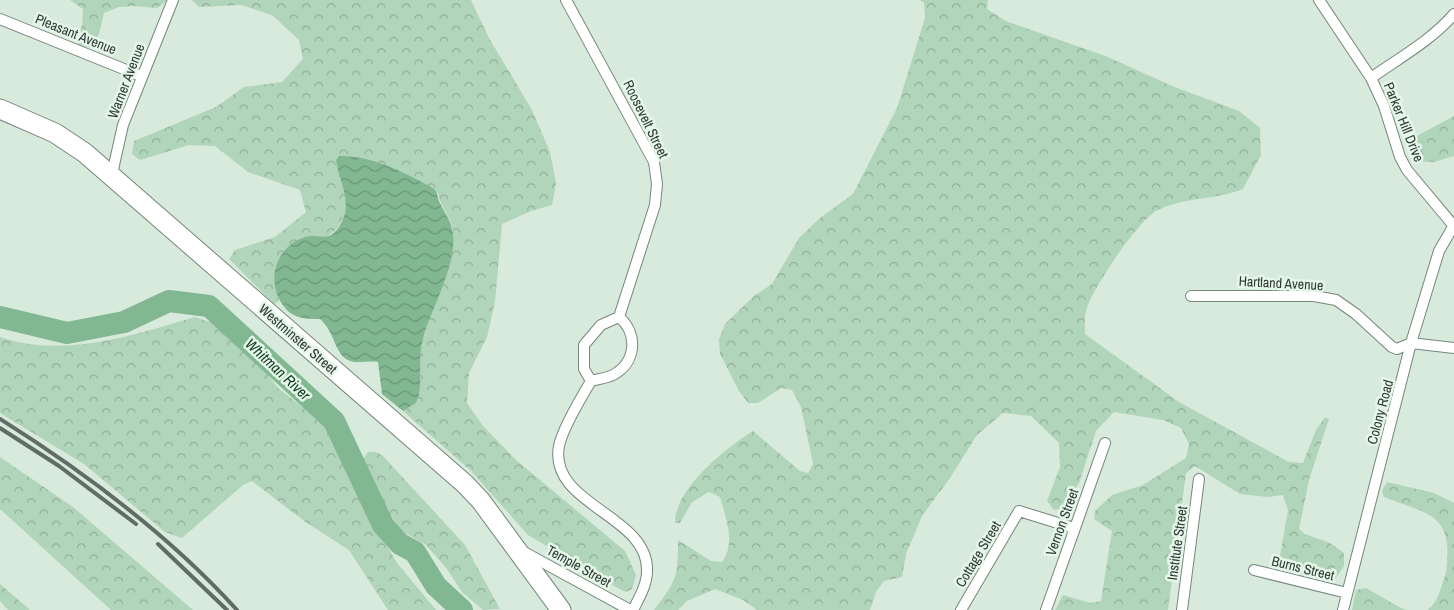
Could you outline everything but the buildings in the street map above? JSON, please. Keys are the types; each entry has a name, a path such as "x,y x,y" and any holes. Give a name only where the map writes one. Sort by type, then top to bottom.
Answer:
{"highway":[{"name":"Westminster Street","path":"0,109 59,135 112,174 466,484 515,546 561,610"}],"street":[{"name":"Warner Avenue","path":"112,174 123,125 173,0"},
{"name":"Roosevelt Street","path":"566,0 654,162 657,184 655,205 619,316"},
{"name":"Parker Hill Drive","path":"1319,0 1370,78 1384,106 1400,157 1407,170 1454,225"},
{"path":"1370,78 1420,44 1446,24 1454,14"},
{"name":"Pleasant Avenue","path":"0,19 141,76"},
{"name":"Colony Road","path":"1343,610 1412,343 1439,251 1454,225"},
{"name":"Hartland Avenue","path":"1191,296 1229,294 1314,296 1336,300 1356,314 1392,347 1397,349 1412,343"},
{"path":"619,316 627,324 633,335 631,353 624,367 612,376 591,381 584,369 584,345 601,325 619,316"},
{"path":"1412,343 1454,348"},
{"path":"591,381 559,445 560,470 571,486 638,540 645,556 648,570 645,586 631,610"},
{"name":"Vernon Street","path":"1046,610 1105,443"},
{"name":"Institute Street","path":"1182,610 1199,479"},
{"name":"Cottage Street","path":"960,610 1019,511 1074,528"},
{"name":"Temple Street","path":"515,546 631,610"},
{"name":"Burns Street","path":"1254,570 1347,593"}],"green space":[{"path":"70,0 168,0 157,8 119,7 104,13 99,34 91,47 80,48 74,37 82,26 83,9"},
{"path":"192,0 471,0 489,38 532,110 550,152 556,183 552,205 531,211 502,224 495,302 487,337 469,373 467,403 483,426 516,460 625,551 636,575 632,589 626,592 614,586 528,535 471,471 403,411 416,403 419,395 423,339 447,273 450,259 453,232 438,193 337,166 344,182 347,198 342,220 338,227 328,236 303,238 286,249 281,255 275,277 279,301 274,304 229,259 235,250 275,237 306,212 300,190 248,172 215,146 189,145 140,160 132,154 134,141 216,107 244,87 282,82 303,59 299,40 272,15 241,5 199,7"},
{"path":"920,0 988,0 987,9 1006,21 1108,57 1172,86 1239,111 1260,128 1261,155 1243,189 1168,206 1158,210 1140,226 1118,254 1091,298 1085,314 1085,334 1179,402 1289,462 1303,463 1316,430 1325,417 1329,419 1309,480 1299,529 1305,534 1330,543 1344,553 1344,566 1333,582 1278,567 1288,510 1283,495 1268,497 1240,494 1195,466 1186,473 1168,610 1055,610 1063,595 1090,603 1101,601 1112,531 1094,519 1095,511 1112,495 1143,485 1186,458 1189,444 1181,428 1163,420 1114,412 1096,431 1079,483 1062,508 1054,510 1047,501 1060,467 1059,443 1031,416 1003,413 977,435 950,478 922,516 906,554 902,577 884,581 876,592 870,610 757,610 743,600 715,589 687,601 678,610 654,610 675,578 678,540 711,561 722,562 726,555 729,539 725,513 720,497 709,492 692,502 680,523 675,523 677,510 692,483 717,458 753,431 800,471 808,473 813,464 801,407 792,390 781,388 758,403 748,403 739,391 720,354 719,339 725,324 754,296 772,284 799,238 820,218 853,194 897,108 925,18 924,3"},
{"path":"1454,116 1454,156 1434,162 1416,161 1409,153 1408,143 1413,138"},
{"path":"195,317 210,322 242,342 278,388 331,429 341,449 347,475 397,563 436,610 388,610 349,550 304,521 252,481 243,485 182,538 165,532 84,464 0,413 0,337 24,343 49,346 73,345 123,337"},
{"path":"368,452 376,452 382,455 465,545 500,609 483,610 462,592 447,569 426,545 405,533 386,511 362,461"},
{"path":"0,457 73,507 193,610 111,610 0,509"},
{"path":"1387,482 1434,493 1454,503 1454,610 1428,610 1437,598 1446,573 1448,553 1442,527 1426,513 1384,497 1382,490"},
{"path":"0,584 30,610 8,610 0,601"},
{"path":"1366,588 1407,610 1352,610 1356,590"}],"water":[{"path":"340,156 365,159 388,166 433,188 437,193 452,229 452,255 444,284 423,339 419,395 416,403 403,411 382,394 378,362 353,362 346,359 342,356 328,329 320,319 297,316 289,312 279,298 275,288 276,267 286,249 294,242 305,237 324,237 333,234 341,223 346,207 336,160"}],"waterway":[{"name":"Whitman River","path":"0,317 67,333 124,322 169,301 209,306 334,421 383,525 400,544 415,552 436,586 462,610"}],"railway":[{"path":"0,419 64,461 125,506 183,556 237,610"},
{"path":"0,428 59,466 136,524"},
{"path":"158,544 227,610"}]}
